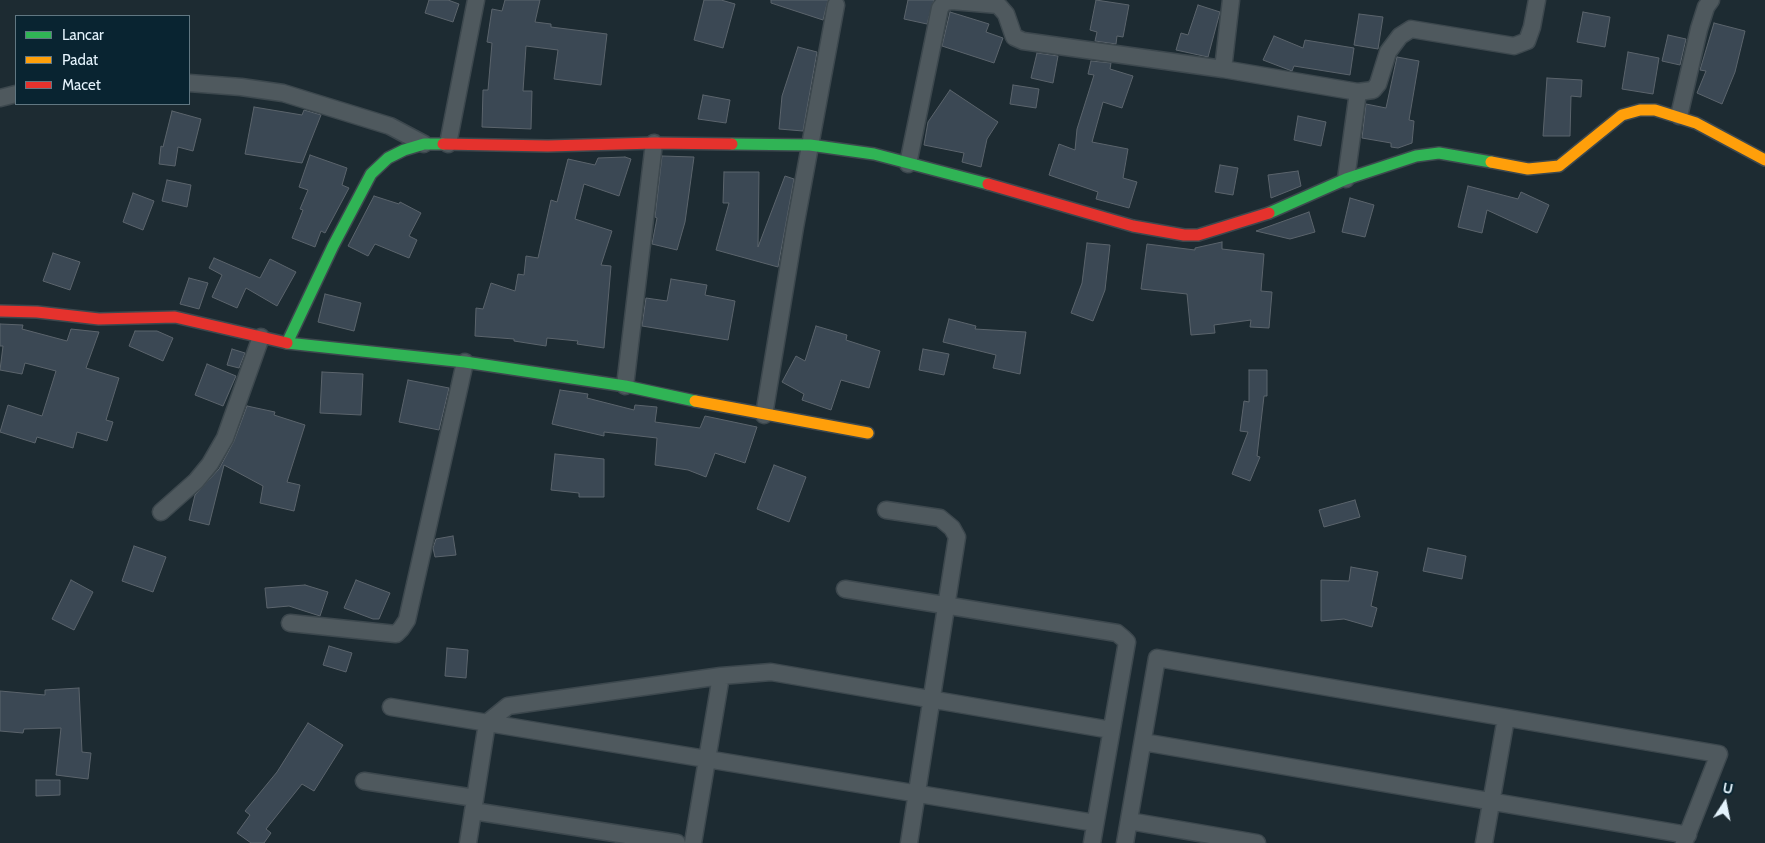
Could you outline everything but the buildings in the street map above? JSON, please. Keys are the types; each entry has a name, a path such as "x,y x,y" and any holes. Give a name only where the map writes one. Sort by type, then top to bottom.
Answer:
{"street":[{"path":"448,144 476,0"},
{"path":"908,164 939,15 945,2 952,0 998,5 1006,14 1014,37 1023,41 1223,69 1358,92 1373,90 1378,84 1388,52 1400,36 1411,29 1514,46 1527,41 1532,27 1537,0"},
{"path":"1223,69 1231,0"},
{"path":"1678,116 1699,28 1706,7 1711,0"},
{"path":"764,415 836,5"},
{"path":"190,84 241,87 284,94 390,126 424,144"},
{"path":"1346,179 1358,92"},
{"path":"0,98 15,94"},
{"path":"286,343 333,246 371,174 388,158 404,150 424,144 548,146 654,144 810,145 874,154 1063,204 1133,226 1184,235 1198,235 1281,209 1346,179 1416,156 1439,153 1457,155 1528,170 1559,166 1622,115 1640,110 1655,110 1696,123 1765,160"},
{"path":"625,386 654,144"},
{"path":"0,311 36,312 99,320 175,317 286,343 466,362 625,386 764,415 868,433"},
{"path":"161,512 196,481 210,464 225,438 261,337"},
{"path":"290,623 396,634 401,629 407,620 466,362"},
{"path":"886,510 940,518 952,528 958,538 910,843"},
{"path":"845,589 1117,633 1123,638 1126,642 1092,843"},
{"path":"1125,843 1157,658 1719,754 1686,839 1492,802 1143,742"},
{"path":"468,843 487,723 508,706 721,676 771,672 1111,730"},
{"path":"693,843 721,676"},
{"path":"391,707 1095,824"},
{"path":"1484,843 1506,718"},
{"path":"364,781 474,805 677,843"},
{"path":"1129,821 1257,843"}],"traffic: fast":[{"path":"287,343 333,246 371,174 388,158 404,150 424,144 443,144"},
{"path":"732,144 810,145 874,154 988,184"},
{"path":"1269,213 1346,179 1416,156 1439,153 1491,162"},
{"path":"287,343 465,362 625,386 695,401"}],"traffic: slow":[{"path":"1491,162 1528,169 1559,166 1622,115 1640,110 1655,110 1696,123 1765,160"},
{"path":"695,401 868,433"}],"traffic: jam":[{"path":"443,144 548,146 654,143 732,144"},
{"path":"988,184 1133,226 1184,235 1198,235 1269,213"},
{"path":"0,311 37,312 99,319 175,317 287,343"}]}
